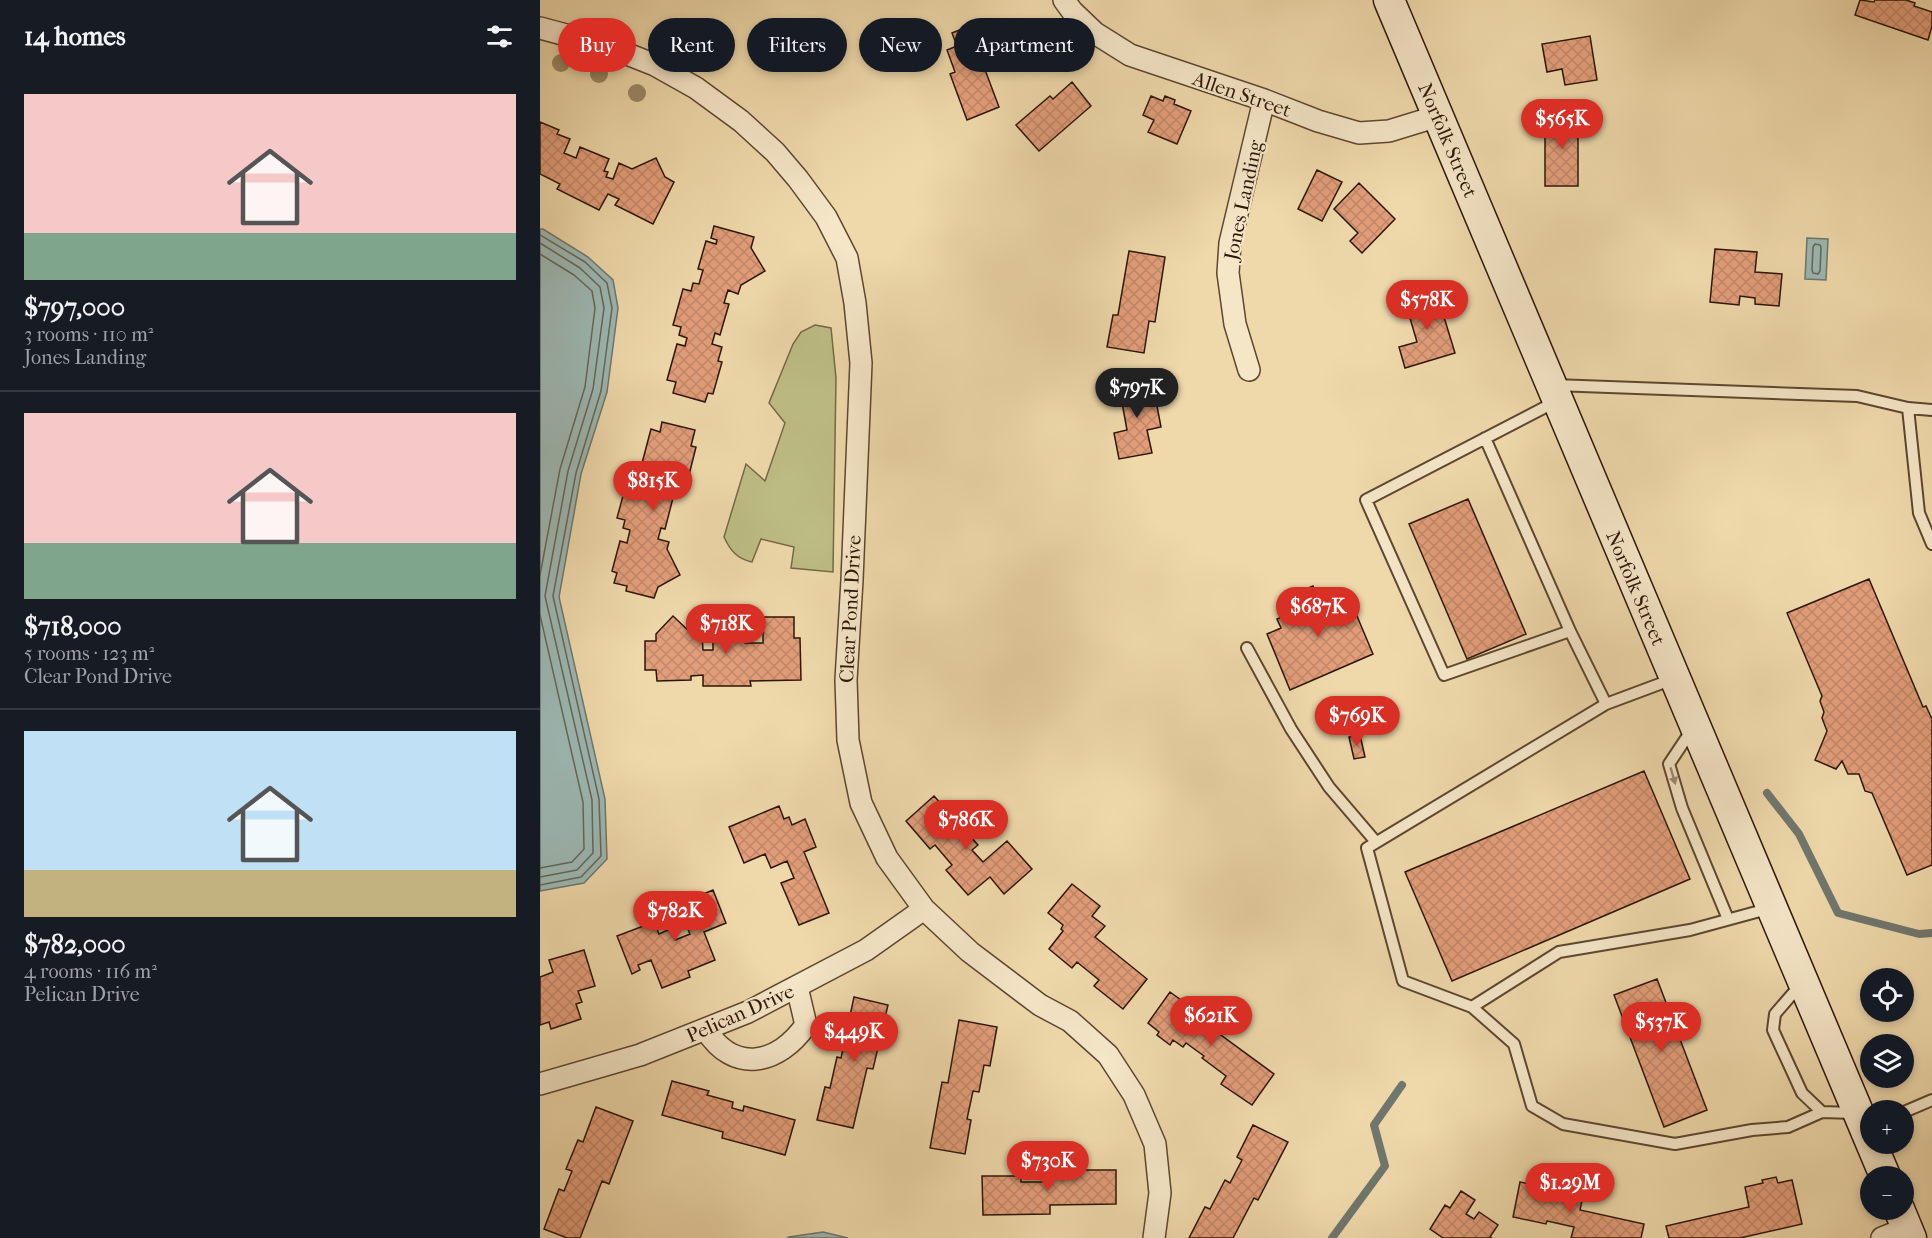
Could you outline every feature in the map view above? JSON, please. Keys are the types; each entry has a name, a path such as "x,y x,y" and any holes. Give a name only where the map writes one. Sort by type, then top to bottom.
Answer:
{"main road":[{"name":"Norfolk Street","path":"1389,0 1694,726 1860,1114"}],"street":[{"name":"Allen Street","path":"1064,0 1095,33 1130,55 1264,100 1318,121 1359,133 1389,131 1438,116"},
{"name":"Clear Pond Drive","path":"540,28 607,46 655,65 696,88 741,121 775,152 798,179 826,218 847,258 855,303 861,363 846,680 848,740 861,803 887,858 924,909 970,952 1040,1005 1070,1021 1108,1055 1134,1095 1155,1144 1160,1193 1154,1238"},
{"name":"Jones Landing","path":"1249,370 1235,324 1228,273 1230,243 1264,100"},
{"name":"Pelican Drive","path":"540,1084 640,1055 748,1012 866,950 924,909"},
{"path":"706,1030 715,1044 725,1052 751,1061 778,1053 795,1040 806,1025 797,987"}],"lane":[{"path":"1570,631 1444,675 1366,500 1485,438 1554,393 1857,396 1908,408 1932,410"},
{"path":"1908,408 1919,513 1932,544"},
{"path":"1485,438 1570,631 1606,704"},
{"path":"1247,648 1291,729 1329,788 1376,843"},
{"path":"1675,679 1606,704 1367,848 1403,981 1472,1007 1514,1044 1532,1106 1563,1124 1675,1144 1752,1130 1788,1127 1822,1112"},
{"path":"1694,726 1669,764 1682,808 1728,919"},
{"path":"1472,1007 1559,952 1690,930 1772,908"},
{"path":"1803,981 1775,1014 1773,1030 1802,1093 1822,1112 1860,1122"},
{"path":"1914,1108 1932,1100"}],"green space":[{"path":"815,325 831,328 836,378 833,572 791,568 794,547 761,539 752,562 747,561 735,553 724,537 746,464 765,481 785,423 769,403 793,344 801,332"}],"water":[{"path":"540,229 588,257 613,280 618,308 607,392 581,474 559,597 605,799 607,859 584,883 540,891"},
{"path":"1807,238 1828,239 1826,280 1805,279"},
{"path":"823,1232 848,1238 787,1238 789,1237"}],"building":[{"path":"1860,0 1874,2 1875,0 1906,0 1915,3 1914,6 1932,12 1932,26 1928,40 1855,15"},
{"path":"1590,36 1597,80 1565,85 1562,69 1547,72 1542,44"},
{"path":"954,47 954,69 947,50"},
{"path":"986,72 999,107 967,120 950,74"},
{"path":"1072,82 1091,106 1039,151 1016,125 1050,96 1053,99"},
{"path":"1151,96 1163,101 1165,96 1175,100 1174,104 1191,111 1177,144 1148,132 1154,120 1143,115"},
{"path":"1545,113 1578,113 1578,186 1545,186"},
{"path":"540,122 559,130 557,134 570,139 564,153 576,158 580,147 609,159 604,171 608,172 606,177 613,179 619,163 632,169 656,158 665,177 674,182 653,224 615,205 619,199 608,194 599,210 557,189 560,184 540,174"},
{"path":"1317,170 1342,182 1322,221 1298,209"},
{"path":"1359,183 1395,219 1362,253 1350,241 1358,233 1334,209"},
{"path":"714,226 754,237 751,248 765,271 741,285 738,294 728,290 724,303 729,304 720,335 715,333 712,344 722,347 718,361 722,362 713,394 708,393 705,402 673,393 676,382 667,380 677,344 685,346 687,338 679,335 681,327 673,325 683,289 691,291 693,283 699,284 703,270 698,269 706,241 716,244 717,240 711,238"},
{"path":"1715,249 1757,252 1755,272 1782,274 1779,306 1755,304 1755,298 1740,296 1739,305 1710,302"},
{"path":"1129,251 1165,257 1155,322 1149,321 1144,353 1107,347 1113,315 1118,315"},
{"path":"1436,291 1455,353 1405,368 1399,347 1417,342 1405,301"},
{"path":"1152,380 1161,427 1147,430 1152,453 1119,459 1114,433 1127,430 1119,386"},
{"path":"662,422 695,430 691,446 696,447 689,475 685,474 682,487 673,484 669,497 673,498 665,529 661,528 658,539 669,542 667,549 680,575 658,587 654,598 626,591 627,586 614,583 617,573 612,571 620,541 627,543 630,530 623,528 625,520 617,518 627,481 635,484 638,474 648,477 650,469 641,467 651,429 660,432"},
{"path":"1468,499 1526,634 1467,659 1409,524"},
{"path":"1869,579 1923,707 1926,706 1932,719 1932,865 1907,875 1872,793 1865,791 1859,774 1848,774 1842,761 1836,769 1815,760 1827,731 1822,718 1824,712 1820,701 1822,696 1787,613"},
{"path":"1313,586 1320,602 1346,590 1373,654 1290,690 1267,634 1281,628 1277,619 1298,609 1292,595"},
{"path":"673,616 692,634 702,634 703,650 713,650 713,635 745,635 745,643 763,643 763,617 794,617 794,638 800,638 801,680 750,681 751,686 703,686 703,675 691,676 691,680 657,681 656,670 645,670 645,641 656,641 656,634"},
{"path":"1360,735 1365,757 1354,759 1349,737"},
{"path":"1644,771 1690,879 1452,981 1405,872"},
{"path":"934,796 978,845 972,850 983,862 1007,841 1032,869 1004,894 990,877 968,895 946,870 952,865 935,845 930,849 906,821"},
{"path":"779,806 784,819 789,817 792,825 805,819 816,847 804,852 829,913 799,925 781,883 794,878 787,861 771,868 765,854 744,863 729,827"},
{"path":"1072,884 1100,906 1092,916 1105,926 1095,937 1147,979 1123,1009 1094,986 1099,980 1077,962 1072,968 1049,949 1063,931 1061,929 1063,925 1048,913"},
{"path":"713,890 726,923 704,932 715,960 688,971 690,977 662,988 651,960 638,965 640,970 632,974 617,936 654,922 659,934 670,929 675,940 690,934 677,905"},
{"path":"584,950 595,986 578,991 582,1002 576,1004 581,1019 551,1029 549,1022 540,1025 540,977 553,972 549,960"},
{"path":"1657,979 1707,1110 1664,1127 1614,995"},
{"path":"1170,992 1224,1031 1221,1035 1274,1074 1252,1105 1221,1084 1226,1076 1202,1058 1204,1056 1186,1043 1183,1047 1173,1040 1170,1045 1157,1035 1159,1032 1148,1023"},
{"path":"854,997 888,1005 873,1069 867,1068 853,1128 817,1120 825,1087 830,1088 837,1057 841,1058"},
{"path":"959,1020 997,1027 990,1066 984,1065 979,1092 973,1091 967,1119 971,1120 965,1154 930,1148 942,1082 948,1083"},
{"path":"672,1081 709,1091 707,1095 733,1102 732,1108 743,1111 744,1106 795,1120 785,1155 722,1138 723,1132 662,1115"},
{"path":"596,1107 633,1121 609,1184 602,1181 580,1238 567,1238 544,1229 559,1189 564,1191 572,1171 566,1169 578,1140 583,1142"},
{"path":"1253,1125 1288,1142 1258,1200 1254,1198 1233,1238 1189,1238 1205,1207 1210,1209 1225,1180 1230,1183 1242,1160 1237,1157"},
{"path":"1050,1170 1116,1170 1116,1204 1050,1205 1050,1214 983,1215 982,1176 1021,1176 1021,1182 1050,1182"},
{"path":"1776,1177 1778,1183 1792,1180 1802,1224 1740,1238 1669,1238 1666,1226 1749,1207 1745,1187"},
{"path":"1520,1182 1583,1196 1580,1210 1644,1224 1641,1238 1571,1238 1574,1227 1513,1217"},
{"path":"1461,1191 1475,1200 1466,1214 1474,1219 1479,1212 1498,1225 1490,1237 1492,1238 1443,1238 1430,1229 1445,1205 1450,1208"}],"waterway":[{"path":"1767,793 1799,834 1838,913 1919,934 1932,933"},
{"path":"1332,1238 1385,1166 1374,1125 1402,1085"}]}
